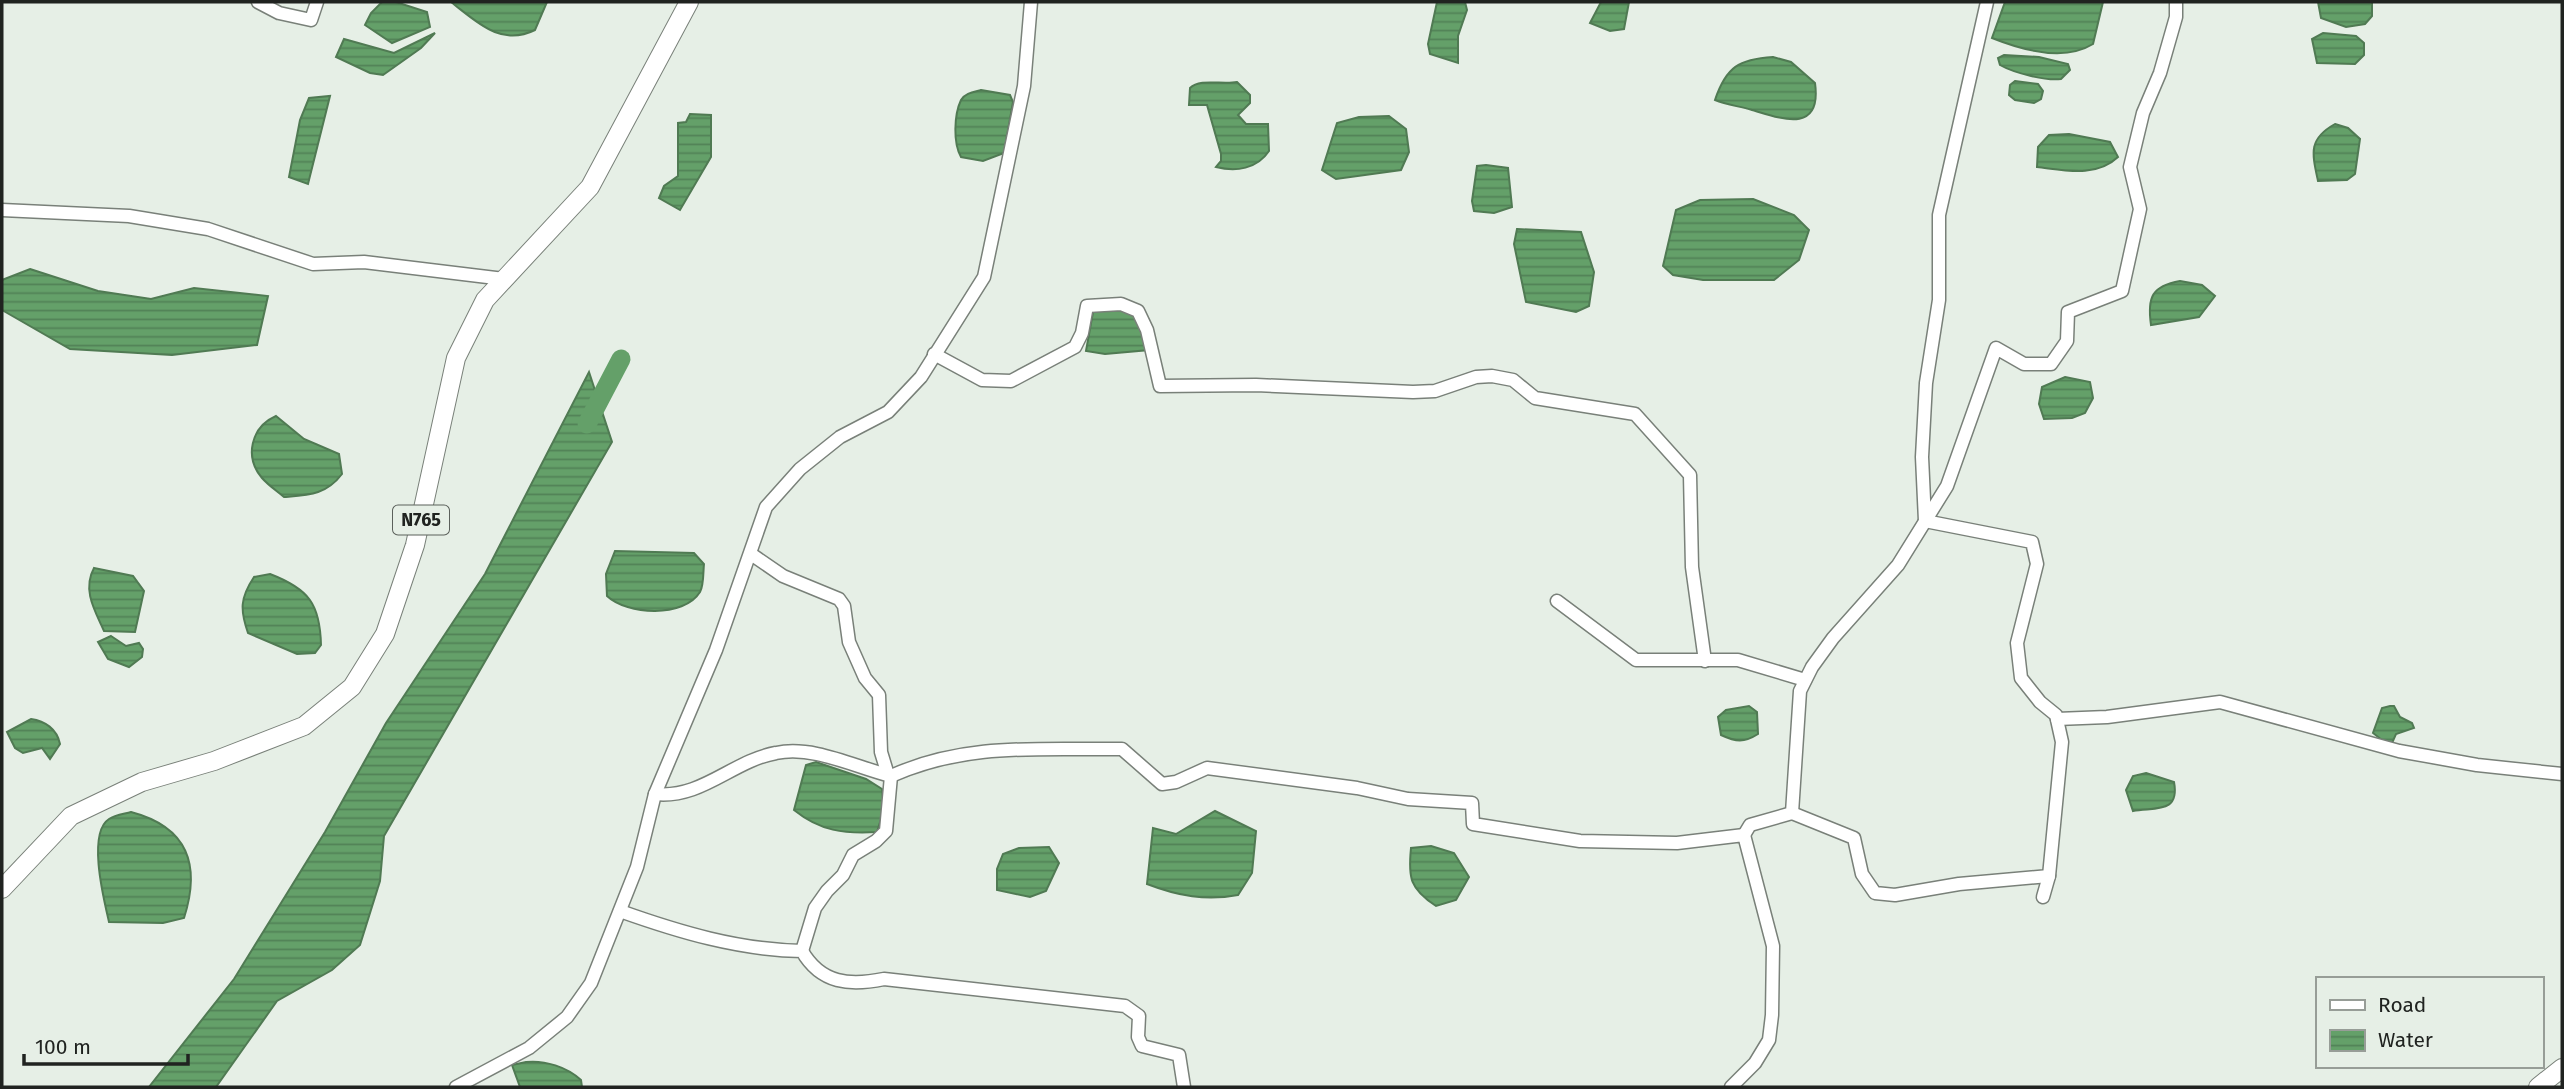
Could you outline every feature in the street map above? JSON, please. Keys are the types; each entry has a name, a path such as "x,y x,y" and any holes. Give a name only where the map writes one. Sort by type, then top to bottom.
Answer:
{"highway":[{"name":"N765","path":"2,889 71,816 142,782 214,761 304,726 352,687 385,634 415,545 457,358 485,300 590,187 689,2"},
{"path":"2538,1087 2562,1068"}],"street":[{"path":"258,2 279,13 311,20 317,2"},
{"path":"456,1087 529,1048 567,1017 591,983 637,867 655,794 716,650 766,507 800,469 840,437 888,412 921,377 984,277 1024,86 1031,2"},
{"path":"1925,521 1922,457 1926,383 1939,300 1939,215 1987,2"},
{"path":"1792,813 1800,691 1833,638 1898,565 1947,486 1996,348 2024,364 2051,364 2067,341 2068,312 2122,291 2140,209 2130,167 2144,113 2176,18 2176,2"},
{"path":"2,210 129,216 208,229 313,264 363,262 504,279"},
{"path":"934,354 982,380 1011,381 1075,347 1082,333 1087,306 1121,304 1138,311 1147,330 1160,386 1255,386 1413,392 1435,391 1476,377 1492,376 1513,380 1535,398 1635,414 1690,475 1692,567 1705,661"},
{"path":"1925,521 2032,542 2037,564 2017,643 2021,678 2057,719 2062,742 2049,876 2043,897"},
{"path":"751,554 783,576 839,599 844,606 849,642 864,678 879,695 881,752 889,776 886,831 876,841 853,855 843,875 815,908 802,951 811,968 833,981 861,984 884,979 1125,1006 1139,1016 1138,1037 1142,1045 1179,1055 1184,1087"},
{"path":"1557,601 1636,660 1738,660 1805,680"},
{"path":"2057,719 2107,717 2220,702 2399,751 2477,765 2562,774"},
{"path":"655,794 689,792 760,757 778,752 812,752 889,776 925,761 966,752 1122,749 1163,784 1176,782 1207,768 1357,788 1408,799 1455,800 1472,803 1473,824 1580,841 1677,843 1744,835"},
{"path":"1731,1087 1755,1063 1769,1040 1772,1015 1773,946 1744,835 1750,825 1792,813 1854,838 1862,874 1875,893 1895,895 1959,884 2049,876"},
{"path":"621,911 667,928 760,951 802,951"}],"water":[{"path":"382,2 396,2 427,12 430,27 392,43 365,25 371,13"},
{"path":"451,2 547,2 535,30 511,36 490,30"},
{"path":"1437,2 1465,2 1467,10 1458,36 1458,63 1430,54 1428,44"},
{"path":"1601,2 1629,2 1624,29 1610,31 1590,23"},
{"path":"2005,2 2103,2 2093,44 2082,49 2056,53 2016,47 1992,38"},
{"path":"2318,2 2372,2 2372,16 2365,24 2346,27 2321,18"},
{"path":"435,33 421,48 383,75 370,73 336,57 344,39 394,53"},
{"path":"2323,33 2356,36 2364,43 2364,55 2355,64 2317,63 2312,39"},
{"path":"2004,55 2039,57 2068,64 2070,70 2061,79 2030,76 2000,65 1998,58"},
{"path":"1773,57 1791,62 1815,83 1816,99 1812,110 1806,116 1797,119 1775,117 1715,100 1724,80 1735,67 1751,60"},
{"path":"2015,81 2038,84 2043,91 2041,99 2034,103 2015,100 2009,95 2010,85"},
{"path":"1205,82 1237,82 1250,95 1250,103 1238,115 1246,124 1268,124 1269,151 1258,162 1246,168 1216,167 1221,161 1221,154 1207,105 1189,105 1190,88"},
{"path":"981,90 1010,95 1013,102 1004,153 983,161 961,157 955,129 961,100 967,94"},
{"path":"330,96 308,184 289,177 300,120 309,98"},
{"path":"690,114 711,115 711,157 680,210 659,198 664,186 678,176 678,123 686,122"},
{"path":"1389,116 1406,129 1409,152 1401,170 1336,179 1322,170 1337,123 1359,117"},
{"path":"2335,124 2348,128 2360,139 2355,174 2347,180 2318,181 2314,162 2316,141"},
{"path":"2069,134 2110,142 2118,157 2109,164 2090,170 2069,171 2037,167 2038,147 2049,135"},
{"path":"1477,166 1508,168 1512,207 1494,213 1474,211 1472,201"},
{"path":"1753,199 1794,215 1809,230 1799,260 1774,280 1703,280 1673,275 1663,266 1676,210 1700,200"},
{"path":"1517,229 1581,232 1594,272 1589,306 1576,312 1526,302 1514,244"},
{"path":"30,269 98,291 151,299 194,288 268,296 257,345 172,355 70,349 2,310 2,280"},
{"path":"2180,281 2202,285 2215,296 2199,317 2151,325 2150,307 2154,294 2163,286"},
{"path":"1098,309 1130,311 1144,327 1149,350 1105,354 1086,351 1093,312"},
{"path":"589,372 612,442 384,836 380,881 360,945 332,970 277,1001 216,1087 149,1087 234,979 325,832 386,723 485,574"},
{"path":"2065,377 2090,382 2093,398 2085,413 2072,418 2044,419 2039,404 2042,387"},
{"path":"276,416 304,439 339,454 342,474 336,481 316,493 284,497 264,481 253,461 253,443 261,427"},
{"path":"615,551 694,553 704,564 700,592 682,606 669,610 641,610 616,602 607,596 606,574"},
{"path":"94,568 133,576 144,591 135,632 104,631 90,592 89,584"},
{"path":"270,574 303,592 315,608 321,645 315,653 297,654 248,633 243,611 246,591 254,577"},
{"path":"111,636 126,646 139,643 143,649 142,657 129,667 108,659 98,642"},
{"path":"1749,706 1757,712 1758,734 1740,740 1721,735 1718,717 1726,710"},
{"path":"2394,706 2400,717 2412,723 2414,728 2396,734 2392,743 2387,744 2373,733 2382,708"},
{"path":"31,719 50,727 56,734 60,744 50,759 42,748 23,753 15,748 7,732"},
{"path":"816,762 866,779 882,789 884,809 877,832 833,830 813,823 794,810 806,765"},
{"path":"2146,773 2174,782 2173,799 2164,807 2133,811 2126,790 2133,776"},
{"path":"1215,811 1256,831 1252,873 1238,895 1215,898 1192,896 1147,884 1153,828 1176,834"},
{"path":"131,812 166,827 185,851 190,865 191,881 184,918 163,923 109,922 99,868 99,838 102,827 109,819"},
{"path":"1431,846 1454,853 1469,877 1456,900 1436,906 1416,888 1410,867 1411,848"},
{"path":"1049,847 1059,863 1046,891 1030,897 997,890 997,869 1003,854 1019,848"},
{"path":"526,1062 548,1063 562,1068 581,1080 582,1087 520,1087 512,1065"}],"waterway":[{"path":"587,424 621,359"}]}
